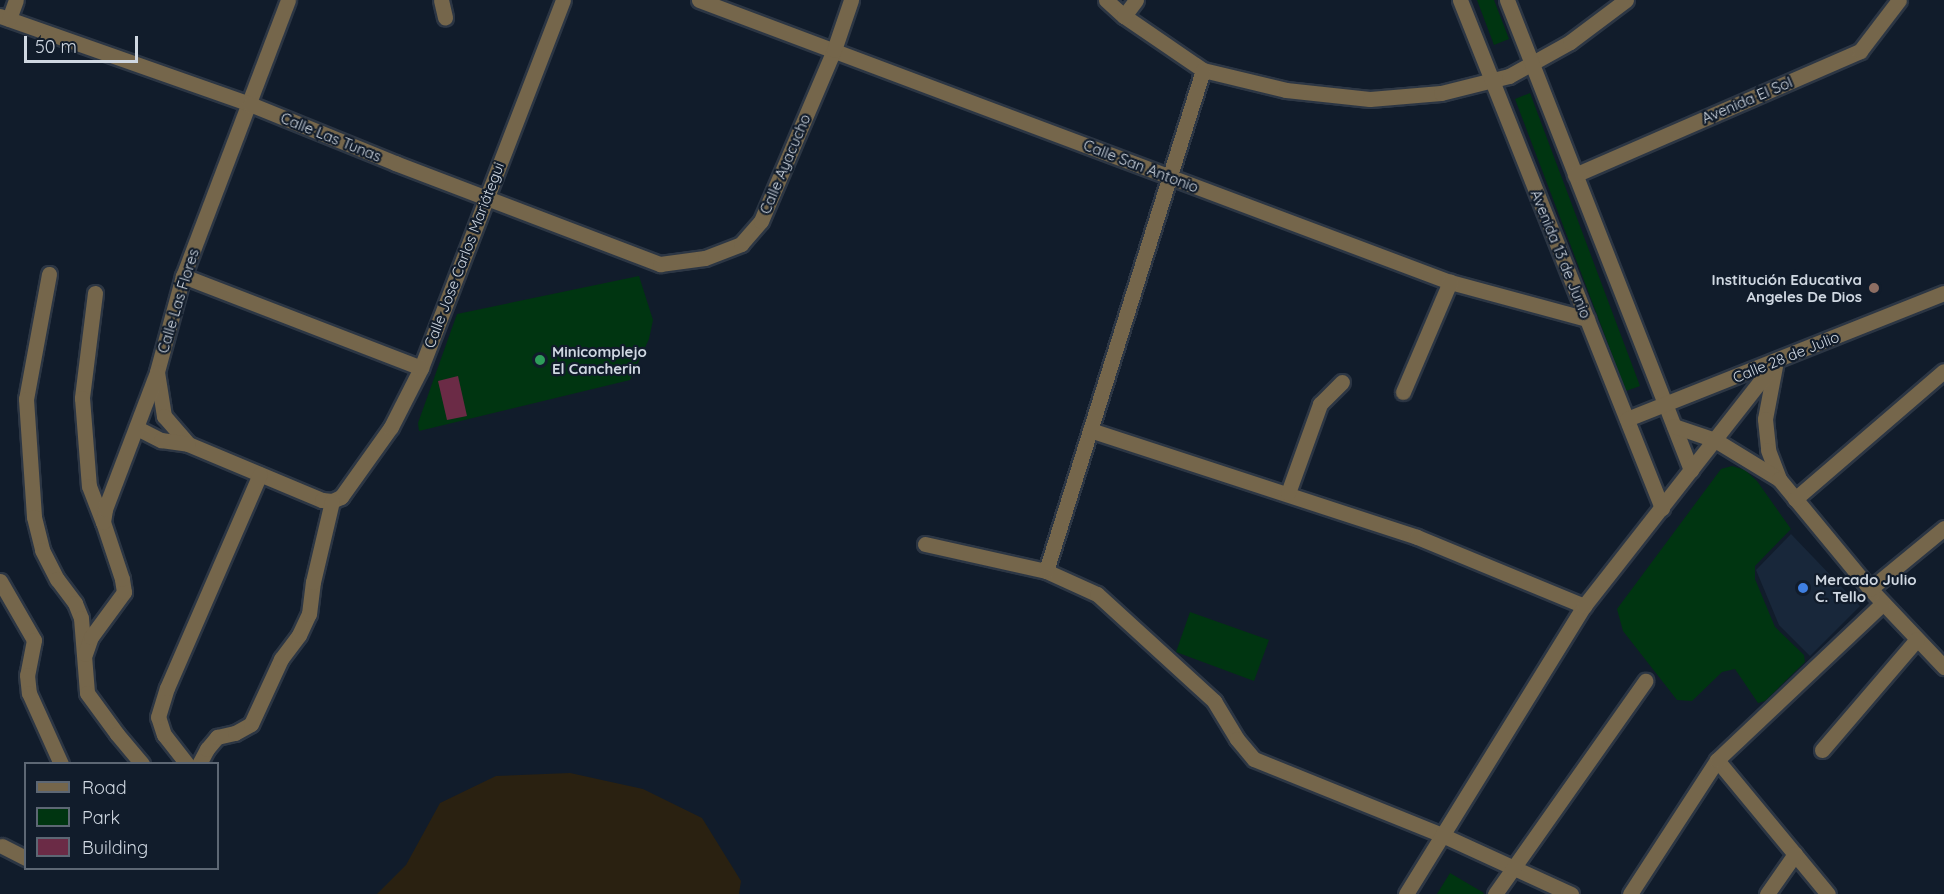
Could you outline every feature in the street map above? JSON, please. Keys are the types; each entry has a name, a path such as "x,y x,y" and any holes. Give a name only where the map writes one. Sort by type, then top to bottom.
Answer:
{"street":[{"path":"4,17 16,0"},
{"name":"Calle Las Flores","path":"288,0 183,276 157,372 164,416 188,444 322,500 337,499"},
{"path":"441,0 445,18"},
{"name":"Calle Jose Carlos Mariátegui","path":"337,499 391,427 421,368 563,0"},
{"name":"Calle San Antonio","path":"699,0 1450,282 1587,319"},
{"name":"Calle Ayacucho","path":"660,264 705,258 741,244 761,220 834,50 851,0"},
{"path":"1106,0 1124,16 1203,70 1286,90 1370,99 1441,93 1509,76 1570,42 1626,0"},
{"path":"1124,16 1136,0"},
{"name":"Avenida 13 de Junio","path":"1460,0 1662,508"},
{"path":"1507,0 1691,470"},
{"name":"Avenida El Sol","path":"1575,175 1860,51 1899,0"},
{"name":"Calle Las Tunas","path":"4,17 250,104 486,199 660,264"},
{"path":"1046,571 1203,70"},
{"path":"49,274 26,399 34,517 42,550 57,579 75,603 81,618 87,693 140,762"},
{"path":"183,276 421,368"},
{"path":"1403,392 1450,282"},
{"path":"83,661 91,637 123,592 122,579 88,486 82,398 95,293"},
{"name":"Calle 28 de Julio","path":"1627,419 1944,293"},
{"path":"1406,894 1584,606 1776,360"},
{"path":"1776,360 1768,393 1765,419 1768,450 1779,479 1870,589 1944,667"},
{"path":"1795,499 1944,371"},
{"path":"103,522 105,509 157,372"},
{"path":"1288,493 1320,404 1342,382"},
{"path":"1674,426 1715,440 1779,479"},
{"path":"137,428 161,441 188,444"},
{"path":"1090,430 1417,537 1584,606"},
{"path":"185,762 164,735 158,717 167,687 260,474"},
{"path":"200,762 207,749 218,737 235,733 251,723 281,658 299,635 309,614 313,582 337,499"},
{"path":"1870,589 1944,528"},
{"path":"925,544 1046,571 1097,594 1214,701 1237,739 1254,759 1442,835 1571,894"},
{"path":"0,581 34,640 27,675 29,693 60,762"},
{"path":"1630,894 1717,760 1883,603"},
{"path":"1822,750 1917,639"},
{"path":"1495,894 1645,681"},
{"path":"1717,760 1828,894"},
{"path":"2,846 24,857"},
{"path":"1767,894 1795,854"}],"shaded area":[{"name":"Mercado Julio C. Tello","path":"1791,534 1860,606 1810,656 1779,625 1756,570"},
{"path":"570,773 643,789 702,818 741,881 739,894 377,894 406,865 440,803 496,776"}],"green space":[{"path":"1477,0 1494,0 1509,39 1494,45"},
{"path":"1530,93 1640,386 1626,391 1515,99"},
{"name":"Minicomplejo El Cancherin","path":"639,276 653,320 649,339 630,380 419,431 418,423 457,314"},
{"path":"1732,466 1745,470 1757,481 1791,529 1755,566 1755,579 1775,627 1804,655 1805,662 1765,701 1758,703 1735,669 1722,672 1692,701 1677,700 1623,631 1617,609 1721,469"},
{"path":"1190,612 1269,640 1254,681 1176,652"},
{"path":"1450,873 1484,893 1437,894"}],"building":[{"path":"458,376 467,416 447,420 438,381"}],"place":[{"name":"Institución Educativa Angeles De Dios","path":"1874,288"},
{"name":"Minicomplejo El Cancherin","path":"540,360"},
{"name":"Mercado Julio C. Tello","path":"1803,588"}]}
